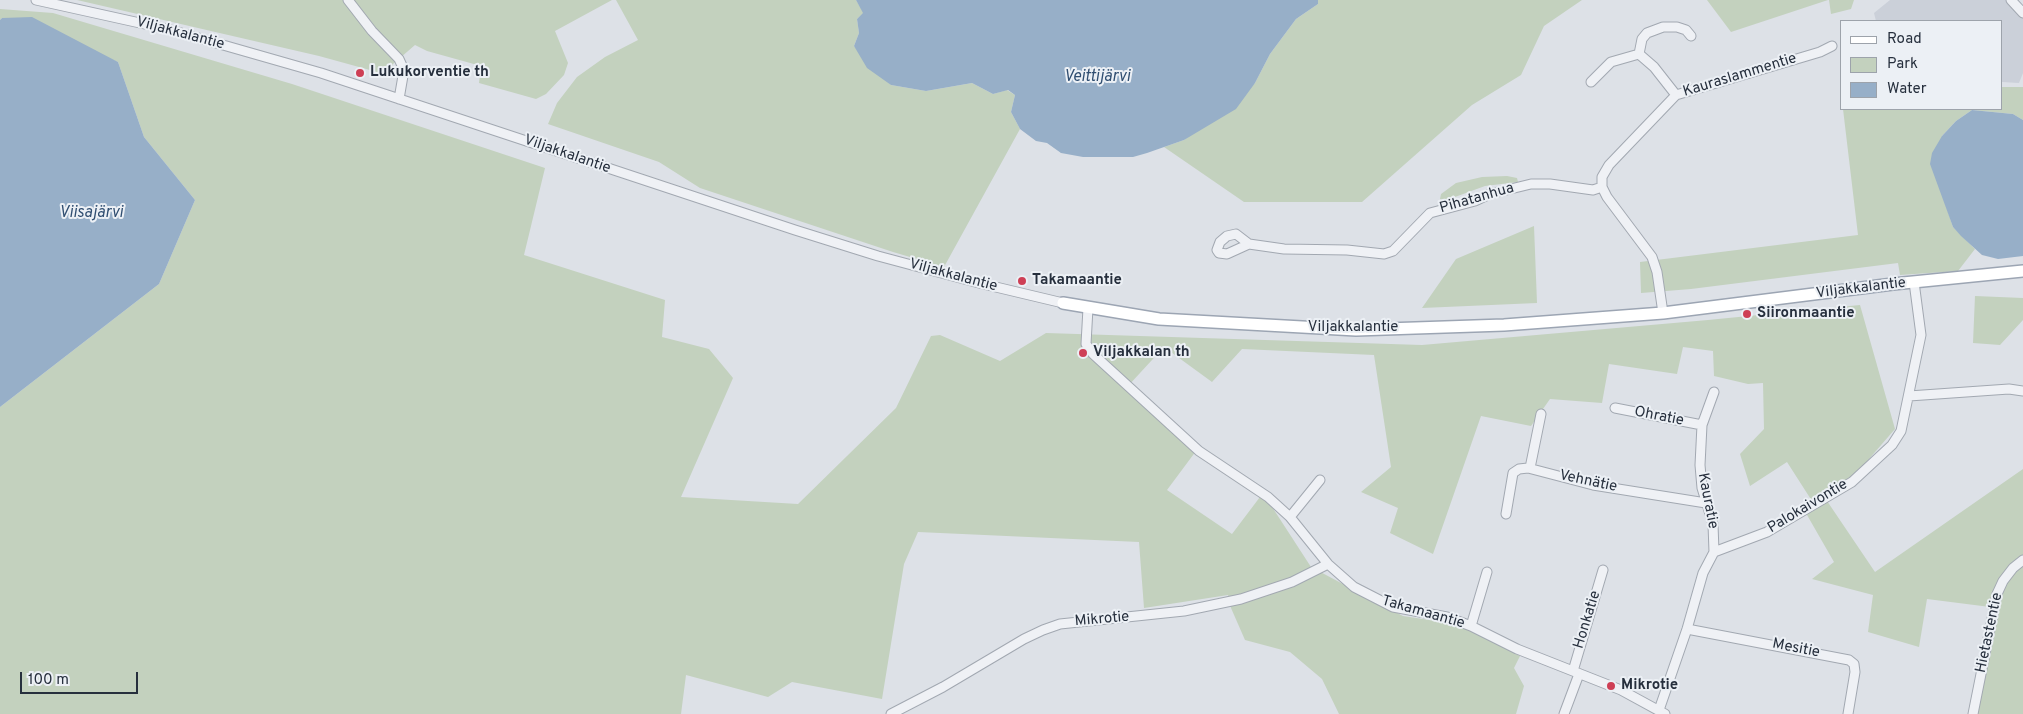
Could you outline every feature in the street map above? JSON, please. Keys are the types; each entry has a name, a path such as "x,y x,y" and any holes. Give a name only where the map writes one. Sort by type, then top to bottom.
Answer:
{"main road":[{"name":"Viljakkalantie","path":"1064,303 1159,319 1356,330 1504,325 1663,313 1914,282 2023,271"}],"street":[{"name":"Viljakkalantie","path":"36,0 167,29 321,73 702,200 878,256 1064,303"},
{"path":"348,0 372,32 399,59 404,70 399,99"},
{"path":"2010,0 2023,13"},
{"path":"1639,54 1642,39 1647,33 1663,27 1677,26 1686,30 1691,36"},
{"name":"Kauraslammentie","path":"1602,187 1602,177 1609,165 1676,95 1820,52 1832,46"},
{"path":"1592,82 1611,62 1639,54"},
{"path":"1639,54 1654,67 1676,95"},
{"name":"Pihatanhua","path":"1249,244 1284,249 1347,250 1384,254 1393,251 1430,213 1490,194 1532,184 1550,184 1593,190 1602,187"},
{"path":"1602,187 1607,197 1652,257 1657,272 1663,313"},
{"name":"Palokaivontie","path":"1714,552 1767,532 1852,482 1892,445 1901,431 1921,335 1914,282"},
{"name":"Takamaantie","path":"1088,308 1086,344 1093,354 1199,451 1268,497 1290,517 1328,564 1354,587 1392,607 1447,617 1471,626 1518,650 1621,690 1662,712"},
{"path":"1909,396 2009,389 2023,391"},
{"name":"Kauratie","path":"1714,392 1702,426 1700,465 1706,503 1713,524 1714,552"},
{"name":"Ohratie","path":"1615,408 1702,426"},
{"path":"1506,514 1513,473 1519,469 1530,468 1541,414"},
{"name":"Vehnätie","path":"1530,468 1592,485 1706,503"},
{"path":"1290,517 1320,480"},
{"path":"1662,712 1703,573 1714,552"},
{"name":"Hietastentie","path":"1973,714 1997,594 2008,574 2023,560"},
{"name":"Mikrotie","path":"891,714 944,687 1024,639 1060,624 1184,611 1241,599 1292,582 1328,564"},
{"name":"Honkatie","path":"1564,714 1603,570"},
{"path":"1471,626 1487,572"},
{"name":"Mesitie","path":"1687,629 1849,660 1854,664 1855,672 1848,714"}],"shaded area":[{"path":"1890,0 2007,0 2023,16 2023,73 2019,83 2003,82 2003,20 1876,20 1874,13"}],"green space":[{"path":"77,0 612,0 555,31 568,63 564,75 546,94 536,99 479,83 481,66 427,51 415,45 393,64 388,75 319,56"},
{"path":"616,0 856,0 864,13 857,19 859,33 854,46 891,85 926,91 972,83 993,94 1007,90 1015,95 1011,112 1020,129 944,267 893,252 700,188 659,162 548,124 557,103 577,77 605,57 638,40"},
{"path":"1318,0 1582,0 1544,26 1521,75 1472,105 1362,202 1244,202 1164,147 1184,140 1255,83 1270,54 1296,19 1318,4"},
{"path":"1707,0 1828,0 1731,32"},
{"path":"1829,0 1854,0 1851,9 1831,14"},
{"path":"0,9 53,13 292,84 545,168 524,255 665,300 662,337 709,349 733,378 681,497 798,504 896,408 931,336 940,335 1000,361 1046,333 1422,345 1860,305 1895,429 1855,475 1823,495 1875,572 2023,469 2023,714 1977,714 1998,608 1927,599 1919,647 1868,632 1873,595 1812,579 1834,562 1803,508 1812,501 1787,462 1750,486 1740,454 1764,429 1763,383 1748,384 1714,376 1713,351 1683,347 1677,374 1609,364 1602,403 1550,399 1531,426 1481,416 1433,554 1390,533 1398,508 1361,492 1391,467 1374,355 1242,349 1212,382 1164,347 1128,386 1199,447 1167,490 1232,534 1263,493 1311,567 1403,616 1456,624 1520,656 1514,668 1524,686 1516,714 1339,714 1322,679 1290,652 1245,640 1231,608 1228,595 1144,608 1139,542 918,532 904,564 882,699 792,682 768,697 686,675 681,714 0,714 0,407 159,284 195,200 144,137 118,62 2,18 0,20"},
{"path":"2003,87 2023,87 2023,120 2013,114 1972,110 2003,110"},
{"path":"1843,110 1972,110 1956,121 1942,136 1944,200 1953,227 1975,249 1958,271 1900,275 1898,263 1691,289 1641,293 1640,262 1858,235"},
{"path":"1507,176 1517,178 1518,182 1485,186 1444,201 1440,199 1441,194 1456,183 1482,177"},
{"path":"1534,226 1537,303 1422,308 1456,259"},
{"path":"1975,296 2023,298 2023,320 2000,345 1973,343"}],"water":[{"name":"Veittijärvi","path":"856,0 1318,0 1318,4 1296,19 1270,54 1255,83 1236,109 1184,140 1147,153 1133,157 1083,157 1061,153 1047,143 1036,141 1020,129 1011,112 1015,95 1008,90 993,94 972,83 926,91 891,85 867,68 854,46 859,33 857,19 863,13"},
{"name":"Viisajärvi","path":"32,17 118,62 144,137 195,200 159,284 0,407 0,20 2,18"},
{"path":"1972,110 2013,114 2023,120 2023,256 1998,259 1982,255 1961,236 1953,227 1930,164 1932,153 1942,136 1956,121"}],"place":[{"name":"Lukukorventie th","path":"360,73"},
{"name":"Takamaantie","path":"1022,281"},
{"name":"Siironmaantie","path":"1747,314"},
{"name":"Viljakkalan th","path":"1083,353"},
{"name":"Mikrotie","path":"1611,686"}]}
